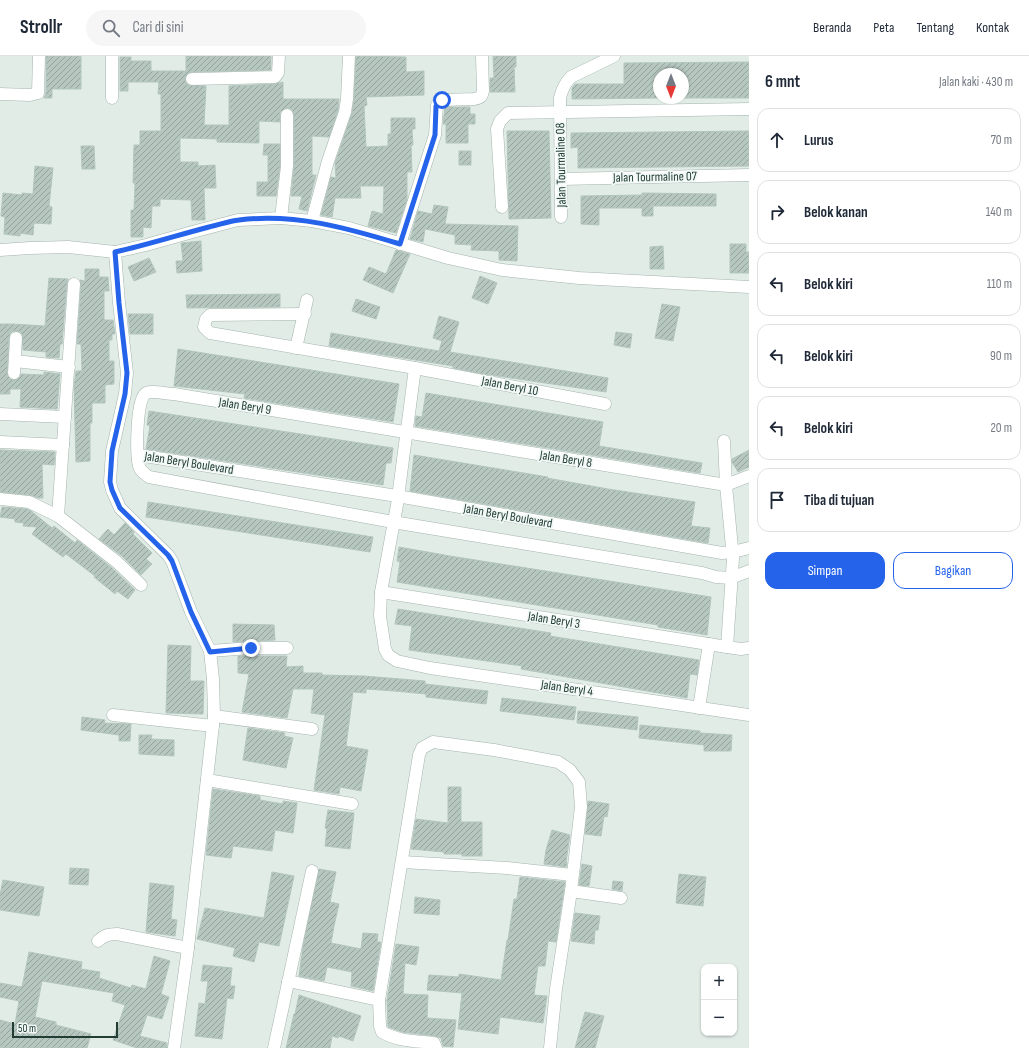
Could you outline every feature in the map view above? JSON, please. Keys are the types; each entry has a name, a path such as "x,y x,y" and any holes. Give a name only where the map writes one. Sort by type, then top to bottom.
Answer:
{"street":[{"path":"0,94 30,95 38,93 39,56"},
{"path":"112,56 112,98"},
{"path":"192,79 274,76 278,73 279,56"},
{"path":"312,221 328,161 345,112 349,56"},
{"path":"400,244 435,135 436,106 442,100 474,99 482,96 482,56"},
{"name":"Jalan Tourmaline 08","path":"561,217 560,98 562,89 571,77 614,56"},
{"path":"502,207 497,129 500,121 508,113 749,109"},
{"path":"281,218 287,166 287,115"},
{"name":"Jalan Tourmaline 07","path":"561,179 749,175"},
{"path":"0,250 68,247 115,252 238,220 281,218 312,221 349,228 448,258 502,270 579,278 749,287"},
{"path":"115,252 127,373 125,394 112,451 110,482 120,508 168,555 172,561 191,612 210,652 214,679 214,721 188,948 174,1048"},
{"path":"58,516 74,284"},
{"path":"296,348 307,300"},
{"path":"305,314 210,315 204,322 204,327 210,333 415,368 396,510 381,592"},
{"path":"16,338 14,367 69,367"},
{"name":"Jalan Beryl 10","path":"415,368 605,404"},
{"name":"Jalan Beryl 9","path":"138,454 138,417 141,398 146,393 174,394 407,433"},
{"path":"0,414 65,417"},
{"name":"Jalan Beryl 8","path":"407,433 726,485"},
{"path":"724,441 732,565 727,647"},
{"path":"0,442 63,445"},
{"name":"Jalan Beryl Boulevard","path":"749,548 732,565 716,577 396,510 138,454 139,467 142,472 149,477 396,510 722,553 732,565 749,571"},
{"path":"726,485 749,476"},
{"path":"0,499 28,502 58,516 117,562 141,585"},
{"name":"Jalan Beryl 3","path":"381,592 727,647 741,649 749,648"},
{"name":"Jalan Beryl 4","path":"381,592 380,616 385,649 388,655 396,661 430,668 749,715"},
{"path":"699,708 709,644"},
{"path":"210,652 251,648 287,648"},
{"path":"113,715 312,729"},
{"path":"436,1048 434,1043 402,1039 382,1032 380,1026 379,1000 420,756 422,748 433,742 494,750 558,762 570,770 579,782 580,807 571,891 556,989 550,1048"},
{"path":"207,780 352,804"},
{"path":"402,862 507,868 572,875"},
{"path":"274,1048 312,871"},
{"path":"571,891 622,898"},
{"path":"98,941 109,934 117,934 188,948"},
{"path":"288,981 379,1000"}],"building":[{"path":"46,56 81,56 81,89 52,89 52,98 44,98 46,93"},
{"path":"186,56 271,56 271,70 188,73 185,79 188,85 206,86 204,125 229,125 229,86 275,84 283,82 283,99 339,99 338,110 329,137 312,136 312,175 316,175 307,211 299,209 302,196 291,196 294,166 294,115 291,109 287,108 280,112 280,122 259,121 259,143 217,142 217,139 180,138 180,162 198,162 198,166 215,165 216,188 204,188 205,220 192,220 191,200 160,199 160,206 152,206 151,228 143,227 143,237 131,237 131,210 134,210 135,183 133,183 134,145 140,145 140,131 161,131 161,94 158,94 159,82 128,82 128,91 120,91 120,57 131,57 131,61 151,61 151,71 186,71"},
{"path":"356,56 406,57 406,72 424,71 424,95 366,97 367,105 364,106 366,147 388,146 388,134 391,134 391,118 415,118 415,129 412,129 413,145 411,145 412,172 407,172 407,199 396,233 368,226 372,211 383,214 384,186 360,186 361,198 335,198 332,217 321,215 331,177 336,178 335,163 352,113"},
{"path":"493,56 516,56 516,67 514,67 515,92 490,92 490,78 494,78"},
{"path":"749,62 749,98 689,98 689,68 653,68 653,98 572,99 572,88 575,84 624,84 624,63"},
{"path":"445,107 470,107 470,114 475,114 475,124 468,124 468,143 446,143 446,124 443,124"},
{"path":"507,131 549,131 551,218 509,219"},
{"path":"749,131 749,166 578,168 578,147 571,148 571,133"},
{"path":"264,144 280,144 280,166 276,196 257,196 257,182 268,182 268,155 263,155"},
{"path":"81,146 94,146 95,169 82,169"},
{"path":"459,151 471,151 471,165 459,165"},
{"path":"35,166 53,168 49,206 52,207 51,224 34,223 33,235 20,233 20,236 4,234 5,217 1,216 3,193 22,195 22,193 33,194"},
{"path":"642,193 716,194 716,206 653,206 653,216 642,216 642,208 599,208 599,225 581,224 581,196 642,195"},
{"path":"434,205 448,207 445,224 518,226 517,261 499,260 499,251 471,250 472,245 455,244 455,235 425,229 423,242 410,239 418,211 432,214"},
{"path":"201,241 202,271 177,273 176,261 183,261 181,243"},
{"path":"730,244 746,244 746,252 749,252 749,273 730,273"},
{"path":"663,246 664,269 650,269 650,247"},
{"path":"396,250 410,254 393,293 363,280 369,267 386,274"},
{"path":"149,258 156,272 134,281 128,267"},
{"path":"85,269 99,269 99,277 108,277 109,291 104,291 104,320 113,320 115,334 112,334 112,340 109,340 109,361 114,361 114,384 105,385 105,403 92,403 92,423 90,423 90,461 76,462 74,386 76,371 82,371 81,344 77,344 81,285 80,280 85,281"},
{"path":"480,276 497,283 488,304 472,298"},
{"path":"49,278 68,279 62,344 60,344 59,358 46,357 46,352 23,350 22,334 20,332 13,331 9,338 7,373 10,379 14,380 20,377 21,374 44,375 44,372 60,374 57,409 20,407 21,389 10,389 10,394 0,394 0,324 45,326"},
{"path":"280,294 280,307 187,308 186,295"},
{"path":"356,299 380,307 376,319 352,311"},
{"path":"662,304 680,307 673,341 655,338"},
{"path":"128,314 153,314 153,334 130,334"},
{"path":"439,316 459,322 450,352 608,378 606,392 484,374 453,368 453,366 329,346 331,333 439,351 442,341 433,338"},
{"path":"616,332 632,334 630,348 614,345"},
{"path":"178,349 399,384 393,422 244,398 245,394 174,386"},
{"path":"426,393 603,422 599,446 702,463 700,473 415,426 416,416 422,417"},
{"path":"149,411 393,448 391,463 386,463 383,485 146,449 150,426 147,425"},
{"path":"0,450 55,452 54,465 42,464 43,498 0,492"},
{"path":"749,450 749,467 738,472 732,462 732,459"},
{"path":"414,455 548,477 547,478 608,489 695,502 691,526 710,528 708,543 410,491"},
{"path":"148,502 373,537 370,552 146,517"},
{"path":"2,507 27,509 31,511 52,528 54,526 75,543 77,540 112,568 135,590 128,599 117,591 115,594 94,577 95,576 66,554 63,557 32,534 37,527 23,526 24,523 15,522 15,519 0,517"},
{"path":"125,523 134,532 133,534 152,553 146,559 152,564 141,575 122,556 99,539 108,529 114,535"},
{"path":"399,547 711,597 707,635 658,627 658,625 397,582 400,562 397,561"},
{"path":"398,609 551,633 550,636 699,660 697,675 690,674 687,698 521,669 522,666 409,650 412,626 395,624"},
{"path":"233,624 274,625 275,640 233,642"},
{"path":"168,645 191,646 190,681 204,681 203,714 166,713"},
{"path":"238,656 287,656 286,667 303,666 303,673 322,673 322,675 364,676 425,681 425,684 488,691 486,704 426,697 426,694 394,691 366,689 366,693 353,692 346,746 368,750 361,791 340,787 339,794 314,790 325,715 311,713 314,689 293,689 287,718 242,712 249,674 238,673"},
{"path":"502,698 576,707 574,720 500,711"},
{"path":"578,711 638,717 637,730 577,723"},
{"path":"82,717 105,720 104,723 131,724 130,741 119,741 119,735 81,730"},
{"path":"640,725 700,731 700,733 732,735 731,751 704,751 704,745 639,738"},
{"path":"248,728 285,733 284,736 293,738 286,768 243,760"},
{"path":"139,735 152,735 151,739 174,740 174,756 139,754"},
{"path":"448,787 461,787 461,822 482,822 482,856 462,856 462,854 444,854 444,852 411,849 416,819 448,823"},
{"path":"213,789 260,796 260,800 283,804 283,801 297,803 293,833 275,830 272,851 233,846 231,858 206,855"},
{"path":"588,801 609,804 607,817 604,816 601,836 585,834"},
{"path":"328,810 354,813 350,849 325,846 327,829 325,828"},
{"path":"552,830 570,835 566,867 544,864 546,850"},
{"path":"582,864 592,866 589,886 579,885"},
{"path":"70,868 89,869 88,885 69,884"},
{"path":"319,869 336,872 330,902 339,904 331,943 361,949 363,933 378,934 377,942 381,942 373,991 351,986 352,972 327,967 324,981 299,976 303,946"},
{"path":"272,872 294,876 279,946 259,942 254,962 233,956 235,948 197,939 205,908 264,918"},
{"path":"679,874 706,877 703,906 676,903"},
{"path":"520,877 565,882 556,942 548,941 545,966 538,966 534,995 547,996 543,1023 500,1017 498,1034 458,1029 462,993 427,990 429,975 459,977 459,974 501,980 514,899 517,899"},
{"path":"3,880 44,887 39,916 0,910 0,895"},
{"path":"613,881 623,882 622,891 612,889"},
{"path":"150,883 174,886 171,919 177,920 175,936 146,932"},
{"path":"415,897 440,900 439,915 414,913"},
{"path":"575,913 600,916 598,930 595,930 594,944 571,941"},
{"path":"396,944 419,947 416,965 405,963 403,994 428,995 427,1018 456,1020 453,1047 443,1046 441,1038 435,1036 402,1032 388,1027 387,1000"},
{"path":"29,952 82,962 81,969 100,972 99,978 131,988 132,985 146,989 154,956 170,961 161,994 169,997 162,1019 147,1015 140,1036 167,1043 167,1048 137,1048 113,1040 125,1005 112,1001 114,993 42,981 35,1017 56,1022 56,1025 91,1034 87,1048 0,1048 0,1020 15,1024 19,1001 0,997 0,983 22,987"},
{"path":"203,965 232,968 230,986 235,986 233,999 227,998 222,1039 195,1036 199,1003 205,1004 208,981 201,981"},
{"path":"299,995 361,1016 353,1041 339,1036 338,1038 332,1036 330,1048 286,1048"},
{"path":"585,1012 604,1016 595,1048 575,1048"}],"route":[{"path":"251,648 210,652 191,612 172,561 168,555 120,508 112,490 110,482 112,451 125,394 127,373 115,252 238,220 281,218 312,221 349,228 400,244 435,135 436,106 442,100"}]}
